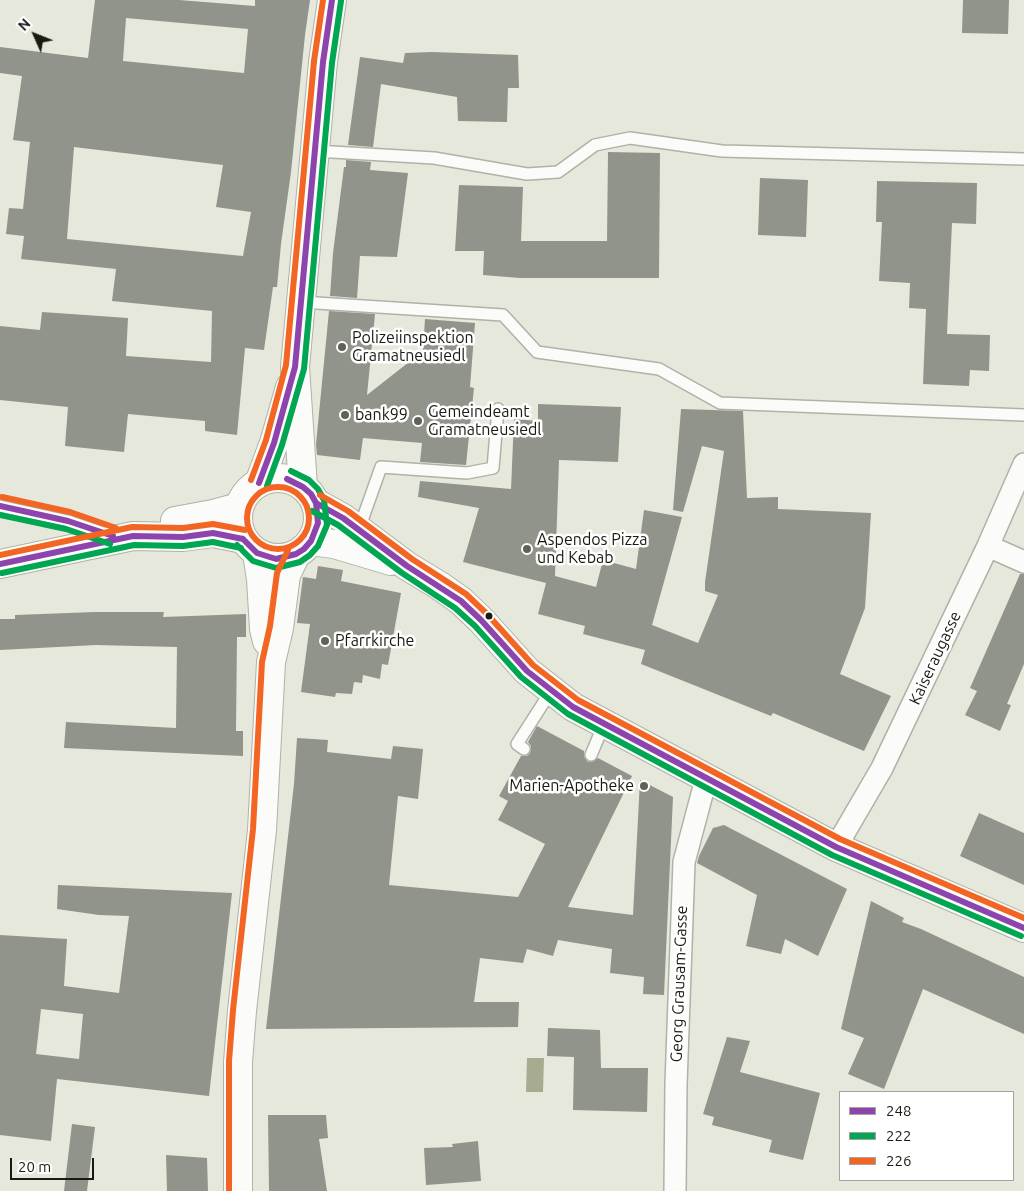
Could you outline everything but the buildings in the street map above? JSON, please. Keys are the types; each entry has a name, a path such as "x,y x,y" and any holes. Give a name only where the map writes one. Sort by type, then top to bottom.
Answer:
{"main road":[{"path":"271,662 264,629 261,579 250,546 238,519 239,506 245,495 258,483 274,443 295,367 323,62 332,0"},
{"path":"238,1191 238,1062 262,830 271,662 279,628 286,576 316,533 318,523 310,495 295,367"},
{"path":"258,483 276,478 286,479 343,518 406,566 440,586 461,601 481,620 527,671 573,707 836,847 1024,928"},
{"path":"0,564 127,537 179,519 213,514 239,506"},
{"path":"127,537 183,537 213,533 250,546 276,559 304,548 334,544 406,566"}],"street":[{"name":"Kaiseraugasse","path":"836,847 882,768 988,546 1024,464"},
{"path":"988,546 1024,562"},
{"name":"Georg Grausam-Gasse","path":"675,1191 676,1084 684,862 706,779"}],"lane":[{"path":"315,151 434,158 527,174 558,172 595,145 630,138 722,151 1024,159"},
{"path":"301,302 504,315 537,352 659,369 720,403 1024,415"},
{"path":"359,530 381,467 467,473 493,468 498,408"},
{"path":"0,506 68,521 127,537"},
{"path":"524,749 516,744 551,691"},
{"path":"591,755 604,724"}],"shaded area":[{"path":"527,1058 544,1058 543,1092 526,1092"}],"transit line":[{"name":"226","path":"251,480 266,440 286,365 314,61 323,0"},
{"name":"248","path":"259,483 274,443 295,367 323,62 332,0"},
{"name":"222","path":"267,486 282,445 304,369 332,63 341,1"},
{"name":"222","path":"237,545 253,561 276,568 300,562 318,546 327,525 324,500 318,489 309,480 291,471"},
{"name":"248","path":"243,539 257,553 276,559 296,554 311,541 318,523 316,503 311,494 303,487 287,479"},
{"name":"226","path":"272,487 284,487 300,496 307,506 309,518 307,530 300,540 284,549 272,549 261,544 252,535 247,524 247,512 252,501 261,492 272,487"},
{"name":"226","path":"320,495 348,511 412,559 466,594 487,614 533,665 578,700 840,839 1024,918"},
{"name":"226","path":"2,497 70,512 116,528"},
{"name":"248","path":"316,503 343,518 407,566 461,601 481,620 527,671 573,707 836,847 1024,928"},
{"name":"248","path":"0,506 68,521 113,536"},
{"name":"222","path":"312,511 338,525 402,573 455,608 475,626 521,677 568,714 832,855 1021,936"},
{"name":"222","path":"0,515 66,529 110,544"},
{"name":"226","path":"0,555 132,527 183,528 213,524 245,530"},
{"name":"248","path":"0,564 133,536 183,537 213,533 243,539"},
{"name":"222","path":"2,573 134,545 183,546 213,542 241,548"},
{"name":"226","path":"229,1191 229,1061 253,829 262,662 270,626 277,573 288,550"}],"place":[{"name":"Polizeiinspektion Gramatneusiedl","path":"342,347"},
{"name":"bank99","path":"345,415"},
{"name":"Gemeindeamt Gramatneusiedl","path":"418,421"},
{"name":"Aspendos Pizza und Kebab","path":"527,549"},
{"name":"Pfarrkirche","path":"325,641"},
{"name":"Marien-Apotheke","path":"644,786"}]}
